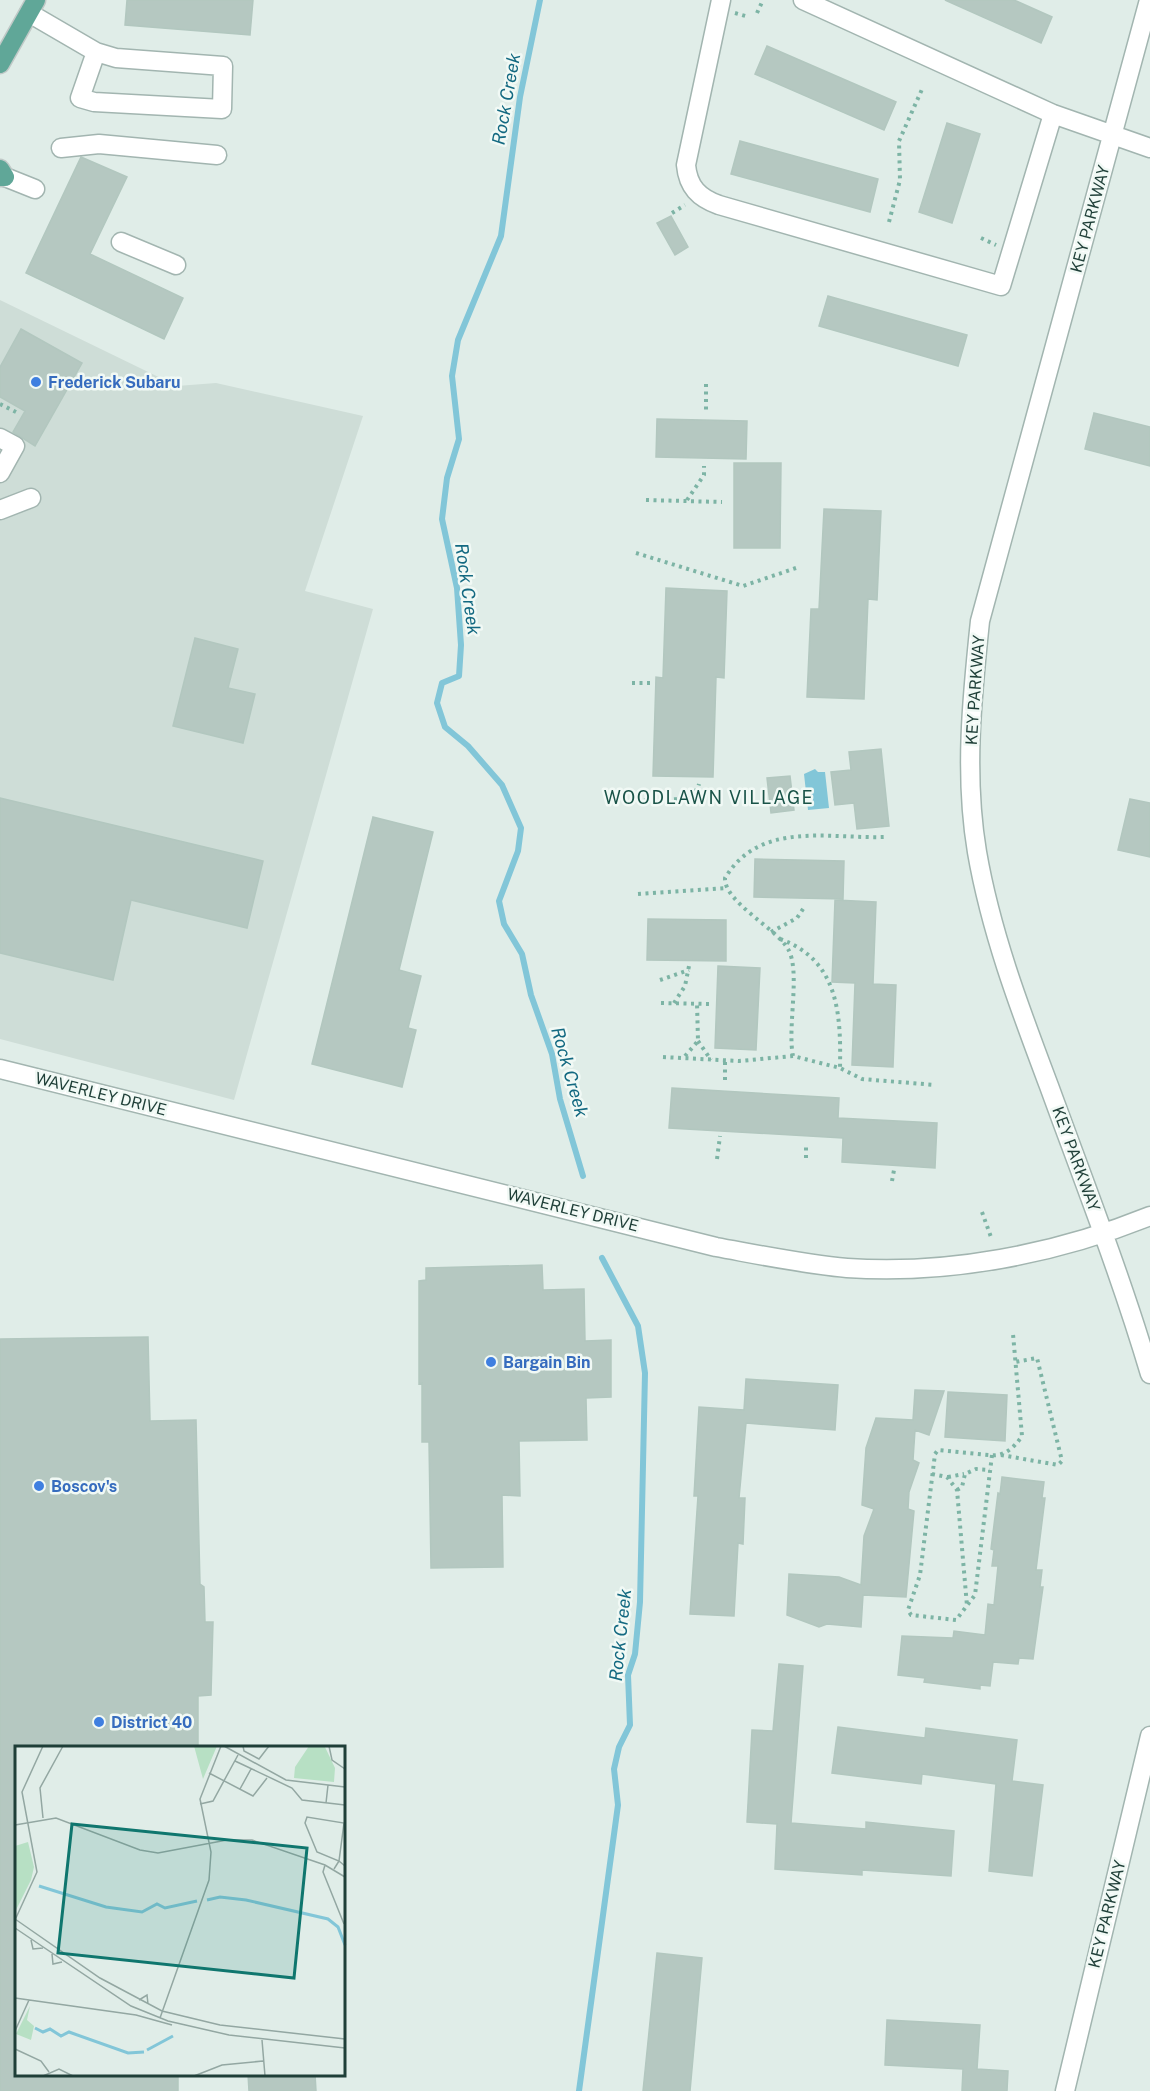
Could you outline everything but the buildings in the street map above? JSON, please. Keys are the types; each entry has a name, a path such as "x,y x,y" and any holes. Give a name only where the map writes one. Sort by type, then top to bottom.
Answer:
{"main road":[{"path":"0,64 32,7"}],"street":[{"path":"803,0 1053,114 1112,137 1150,148"},
{"name":"KEY PARKWAY","path":"1149,0 980,621 971,705 972,800 977,851 992,921 1010,982 1104,1235 1150,1374"},
{"path":"726,6 686,165 692,188 708,201 719,205 1001,286 1053,114"},
{"path":"32,7 96,52 116,58 223,66 222,109 94,102 80,98 96,52"},
{"path":"61,148 99,144 217,155"},
{"path":"2,174 35,189"},
{"path":"121,242 176,265"},
{"path":"0,473 7,442"},
{"path":"0,510 31,498"},
{"name":"WAVERLEY DRIVE","path":"0,1069 716,1247 785,1261 848,1268 970,1263 1104,1235 1150,1216"},
{"name":"KEY PARKWAY","path":"1065,2091 1150,1736"}],"path":[{"path":"757,14 763,0"},
{"path":"726,6 749,17"},
{"path":"889,222 900,180 899,141 922,87"},
{"path":"672,213 688,203"},
{"path":"981,238 998,246"},
{"path":"706,384 706,412"},
{"path":"0,404 16,412"},
{"path":"686,501 704,475 704,466"},
{"path":"646,500 722,502"},
{"path":"636,553 743,586 796,568"},
{"path":"632,683 652,683"},
{"path":"644,800 691,797 697,791 699,784"},
{"path":"793,1056 789,1036 793,964 788,948 726,888 725,878 740,857 776,839 812,835 885,837"},
{"path":"638,894 726,888"},
{"path":"771,932 796,918 805,906"},
{"path":"779,939 810,955 830,986 839,1009 840,1068"},
{"path":"660,980 689,968 682,993 673,1003"},
{"path":"661,1003 709,1004"},
{"path":"697,1003 698,1041 711,1060"},
{"path":"684,1056 698,1041"},
{"path":"663,1057 684,1056 725,1061 793,1056 840,1068 862,1079 935,1085"},
{"path":"725,1061 725,1080"},
{"path":"717,1159 720,1136"},
{"path":"806,1144 806,1158"},
{"path":"891,1181 894,1170"},
{"path":"982,1212 992,1240"},
{"path":"1001,1455 1016,1444 1023,1431 1013,1334"},
{"path":"992,1455 975,1595 956,1620 911,1615 908,1610 920,1575 932,1474 938,1450 1001,1455 1058,1465 1062,1461 1037,1358 1015,1362"},
{"path":"932,1474 947,1477 965,1474 976,1469 990,1470"},
{"path":"957,1490 962,1487 965,1474"},
{"path":"947,1477 957,1490 967,1606"}],"shaded area":[{"path":"0,300 177,386 216,383 363,416 305,591 373,609 234,1100 0,1039"}],"water":[{"path":"815,769 818,772 825,772 829,808 808,810 804,774"}],"waterway":[{"name":"Rock Creek","path":"540,0 520,97 501,236 458,340 452,376 459,439 447,478 442,519 457,588 461,645 459,676 442,683 437,703 445,727 468,746 502,785 521,828 518,851 499,901 504,924 522,954 531,995 552,1054 560,1099 583,1176"},
{"name":"Rock Creek","path":"579,2091 618,1805 614,1769 619,1747 630,1725 628,1675 635,1654 640,1602 645,1373 638,1326 602,1258"}],"place":[{"name":"Frederick Subaru","path":"36,382"},
{"name":"Bargain Bin","path":"491,1362"},
{"name":"Boscov's","path":"39,1486"},
{"name":"District 40","path":"99,1722"}],"district":[{"name":"WOODLAWN VILLAGE","path":"709,797"}]}
